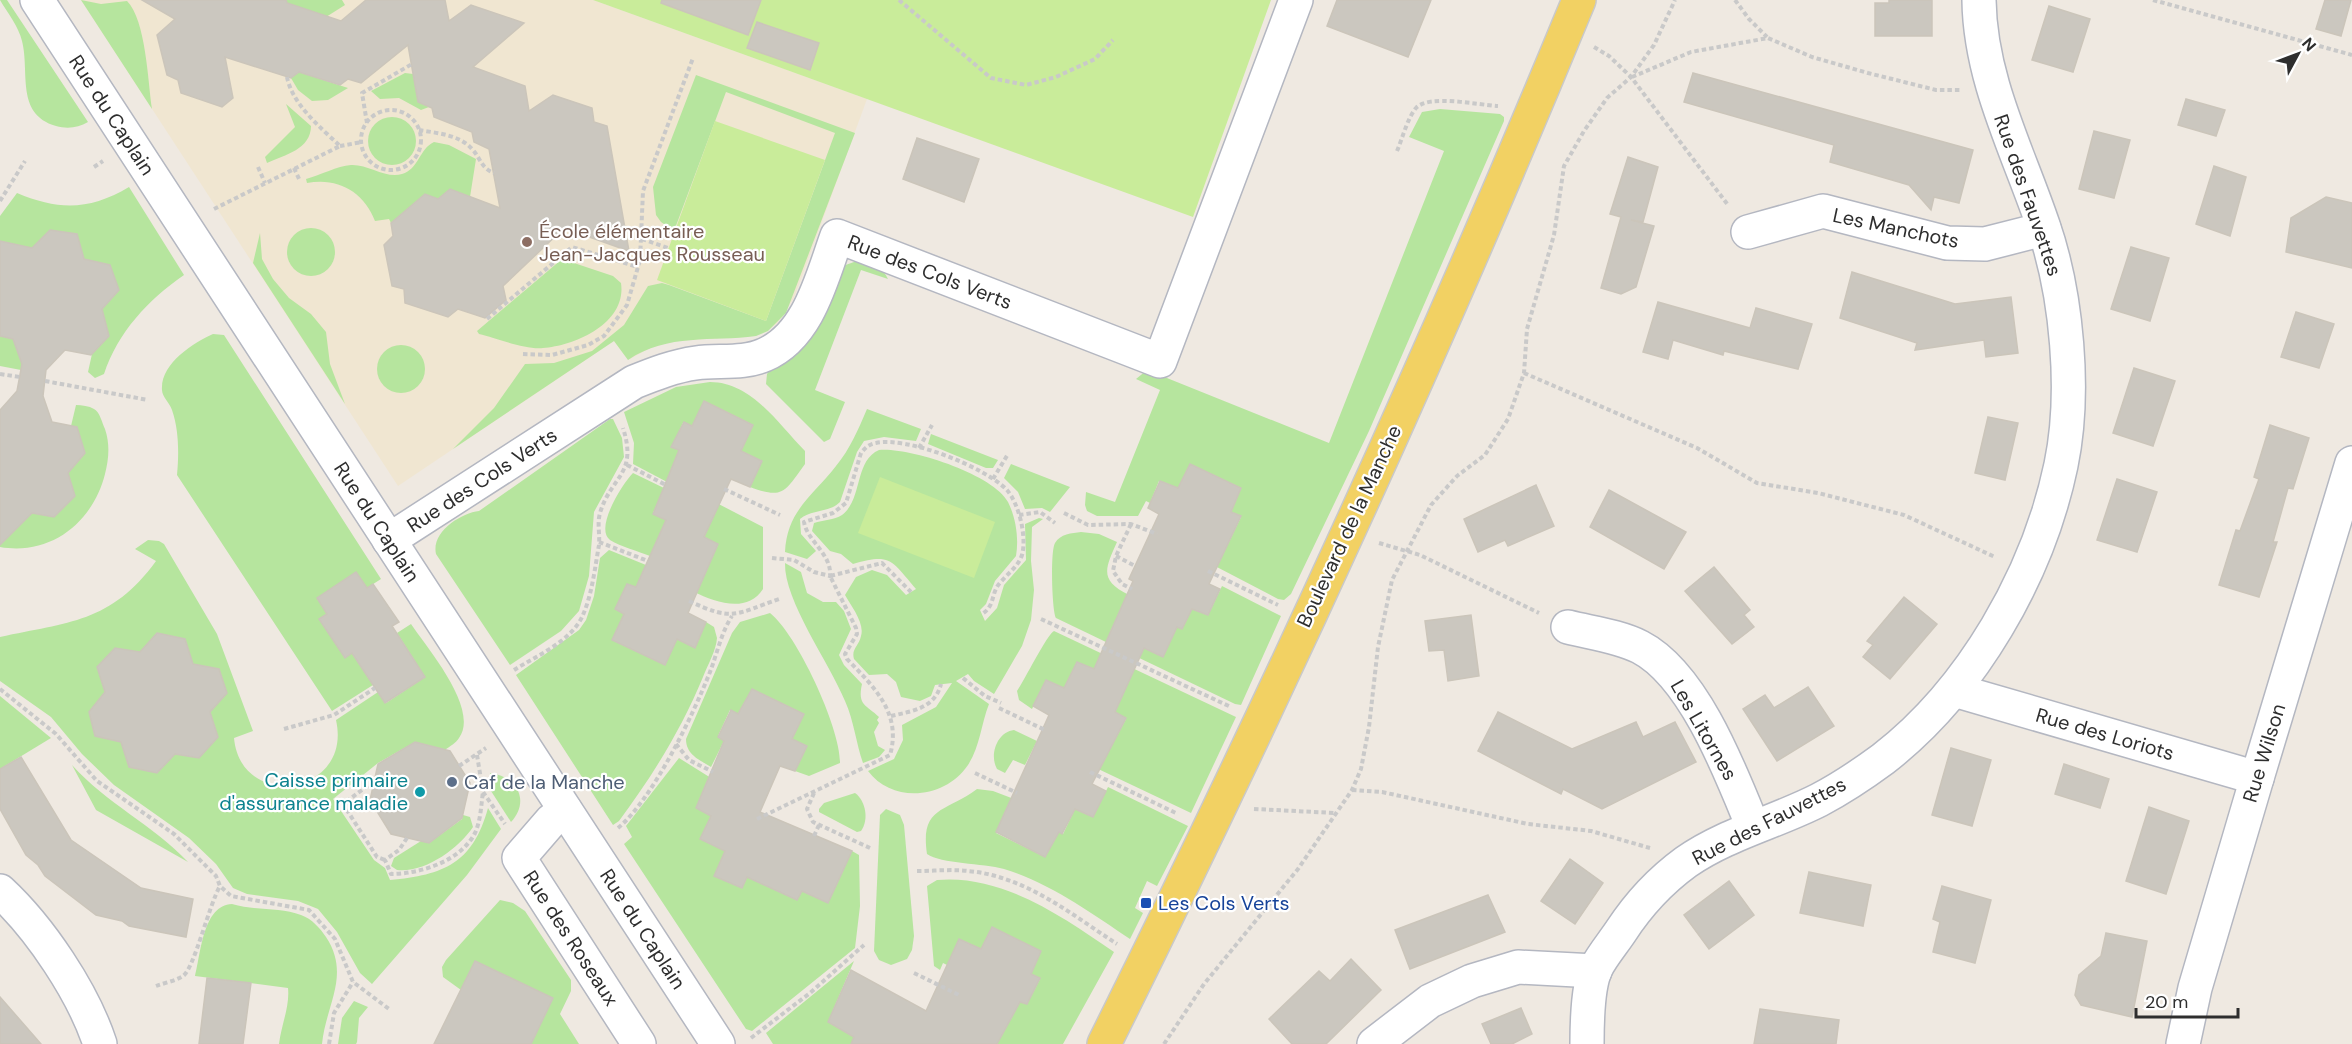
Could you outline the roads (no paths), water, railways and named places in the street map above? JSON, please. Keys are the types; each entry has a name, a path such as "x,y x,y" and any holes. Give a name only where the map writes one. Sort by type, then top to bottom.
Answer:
{"main road":[{"name":"Boulevard de la Manche","path":"1104,1044 1145,962 1395,428 1531,117 1579,0"}],"street":[{"name":"Rue du Caplain","path":"37,0 590,848 732,1041"},
{"name":"Rue des Cols Verts","path":"389,540 634,382 666,369 696,363 764,356 789,339 814,298 837,236 1160,361 1296,0"},
{"name":"Rue des Fauvettes","path":"1587,1044 1595,970 1631,915 1653,891 1688,861 1753,827 1820,800 1884,758 1954,690 1982,653 2024,572 2041,532 2062,462 2067,403 2066,351 2059,286 2044,229 1991,86 1979,0"},
{"name":"Les Manchots","path":"1748,232 1823,212 1947,243 1985,244 2044,229"},
{"name":"Rue Wilson","path":"2183,1044 2195,988 2256,778 2352,463"},
{"name":"Les Litornes","path":"1568,627 1638,646 1657,657 1678,680 1726,759 1753,827"},
{"name":"Rue des Loriots","path":"1954,690 2256,778"},
{"name":"Rue des Roseaux","path":"565,810 551,821 519,858 639,1044"},
{"path":"0,891 21,910 57,960 100,1044"},
{"path":"1374,1044 1430,1001 1472,981 1518,967 1595,970"}],"place":[{"name":"École élémentaire Jean-Jacques Rousseau","path":"527,242"},
{"name":"Caf de la Manche","path":"452,782"},
{"name":"Caisse primaire d'assurance maladie","path":"420,792"},
{"name":"Les Cols Verts","path":"1146,903"}]}
